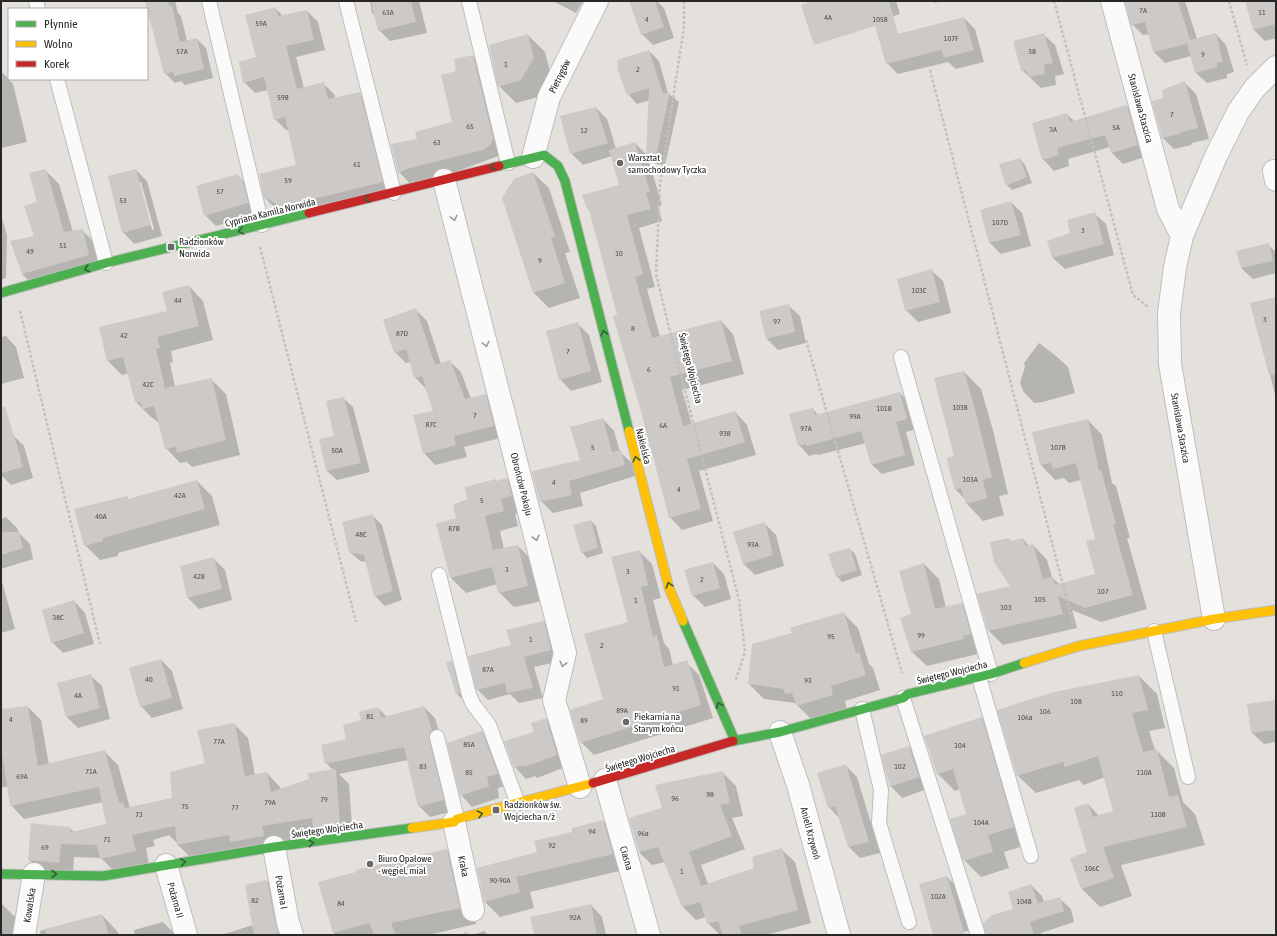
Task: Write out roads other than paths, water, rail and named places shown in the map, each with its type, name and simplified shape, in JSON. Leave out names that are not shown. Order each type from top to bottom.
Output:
[{"type":"street","name":"Pietrygów","points":[[539,156],[549,97],[597,1]]},
{"type":"street","name":"Stanisława Staszica","points":[[1112,1],[1168,210],[1182,236]]},
{"type":"street","name":"Stanisława Staszica","points":[[1214,620],[1170,364],[1169,313],[1175,267],[1182,236],[1216,156],[1238,112],[1254,89],[1276,67]]},
{"type":"street","name":"Cypriana Kamila Norwida","points":[[1,293],[106,263],[539,156]]},
{"type":"street","name":"Nakielska","points":[[539,156],[558,166],[565,181],[669,588],[735,741]]},
{"type":"street","name":"Obrońców Pokoju","points":[[444,180],[565,652],[554,700],[580,787]]},
{"type":"street","name":"Świętego Wojciecha","points":[[1,874],[103,876],[274,848],[456,821],[605,780],[735,741],[780,732],[985,675],[1079,646],[1214,620],[1276,610]]},
{"type":"street","name":"Anieli Krzywoń","points":[[780,732],[798,785],[838,935]]},
{"type":"street","name":"Ciasna","points":[[605,780],[649,935]]},
{"type":"street","name":"Kraka","points":[[456,821],[473,910]]},
{"type":"street","name":"Pożarna I","points":[[274,848],[288,923],[292,935]]},
{"type":"street","name":"Pożarna II","points":[[166,865],[186,935]]},
{"type":"street","name":"Kowalska","points":[[24,935],[34,874]]},
{"type":"lane","points":[[209,1],[259,226]]},
{"type":"lane","points":[[346,1],[394,193]]},
{"type":"lane","points":[[469,1],[508,163]]},
{"type":"lane","points":[[57,80],[106,263]]},
{"type":"lane","points":[[901,357],[1031,856]]},
{"type":"lane","points":[[439,575],[469,695],[473,704],[489,725],[518,804]]},
{"type":"lane","points":[[1154,631],[1188,777]]},
{"type":"lane","points":[[905,696],[978,935]]},
{"type":"lane","points":[[862,709],[881,790],[879,823],[909,922]]},
{"type":"lane","points":[[437,737],[456,821]]},
{"type":"place","name":"Warsztat samochodowy Tyczka","points":[[620,163]]},
{"type":"place","name":"Radzionków Norwida","points":[[171,247]]},
{"type":"place","name":"Piekarnia na Starym końcu","points":[[626,722]]},
{"type":"place","name":"Radzionków św. Wojciecha n/ż","points":[[496,810]]},
{"type":"place","name":"Biuro Opałowe - węgiel, miał","points":[[370,864]]}]
